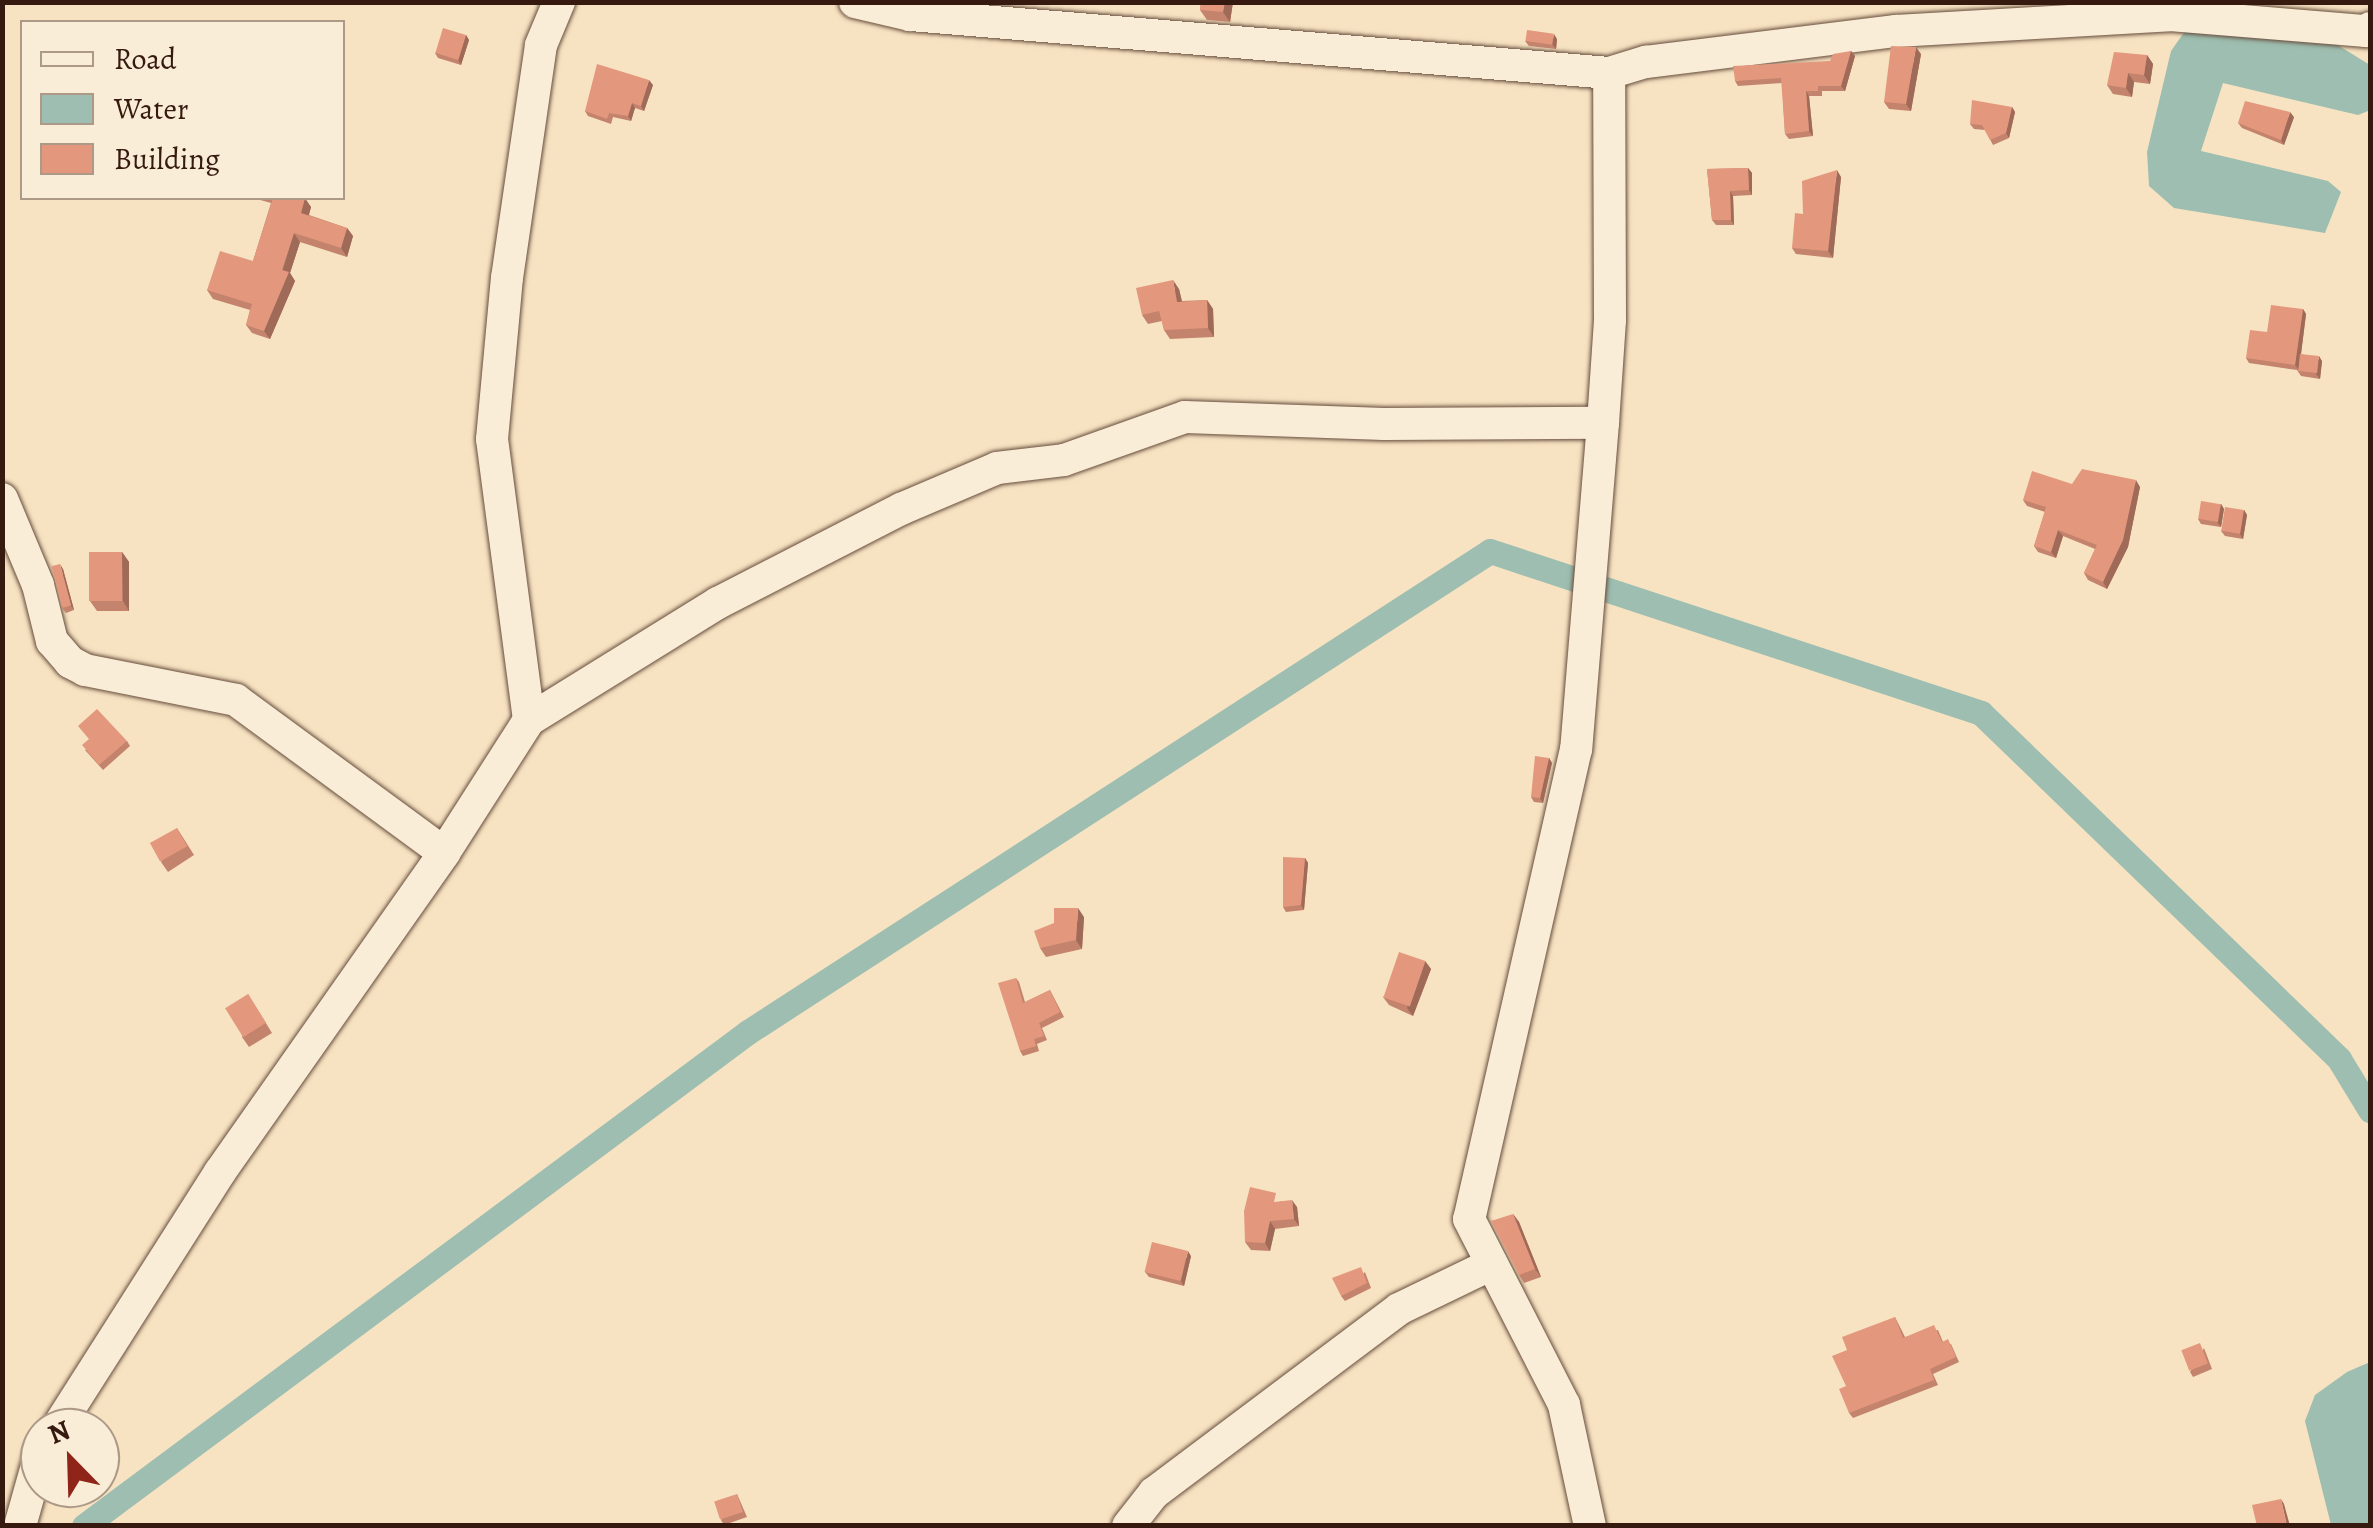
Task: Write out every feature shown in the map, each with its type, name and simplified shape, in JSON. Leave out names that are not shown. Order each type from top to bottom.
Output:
[{"type":"street","points":[[529,720],[492,440],[507,278],[541,45],[559,2]]},
{"type":"street","points":[[855,2],[910,15],[1609,73],[1646,62],[1896,31],[2150,16],[2369,30]]},
{"type":"street","points":[[1590,1526],[1564,1405],[1470,1219],[1576,748],[1610,320],[1609,73]]},
{"type":"street","points":[[70,1408],[220,1172],[444,854],[529,720],[718,603],[901,508],[996,468],[1064,460],[1185,417],[1384,424],[1603,423]]},
{"type":"street","points":[[2,499],[38,585],[52,640],[70,662],[85,670],[236,700],[444,854]]},
{"type":"street","points":[[1128,1526],[1154,1493],[1400,1309],[1492,1264]]},
{"type":"water","points":[[2185,31],[2331,41],[2370,65],[2368,111],[2358,115],[2223,83],[2201,151],[2328,181],[2341,192],[2325,233],[2174,208],[2149,186],[2147,152],[2171,51]]},
{"type":"water","points":[[2370,1362],[2370,1525],[2331,1525],[2305,1421],[2315,1395],[2347,1372]]},
{"type":"building","points":[[1201,2],[1225,2],[1223,12],[1200,10]]},
{"type":"building","points":[[443,28],[466,35],[458,60],[435,53]]},
{"type":"building","points":[[1527,30],[1554,34],[1552,45],[1525,41]]},
{"type":"building","points":[[1891,46],[1916,47],[1906,104],[1884,102]]},
{"type":"building","points":[[1851,51],[1841,86],[1818,86],[1818,91],[1806,91],[1809,131],[1785,134],[1781,78],[1735,81],[1733,66],[1830,61],[1833,54]]},
{"type":"building","points":[[2114,52],[2147,55],[2144,75],[2128,73],[2126,88],[2107,85]]},
{"type":"building","points":[[597,64],[649,80],[641,106],[632,103],[628,116],[609,113],[607,119],[585,111]]},
{"type":"building","points":[[1972,100],[2012,107],[2006,133],[1990,140],[1982,125],[1970,124]]},
{"type":"building","points":[[2245,101],[2290,112],[2281,140],[2238,123]]},
{"type":"building","points":[[1748,168],[1749,190],[1730,191],[1731,220],[1712,220],[1707,169]]},
{"type":"building","points":[[1837,170],[1828,251],[1792,248],[1795,213],[1803,214],[1802,181]]},
{"type":"building","points":[[272,200],[304,200],[301,213],[347,228],[341,248],[294,233],[282,270],[289,272],[264,331],[246,325],[252,304],[207,290],[220,251],[253,261]]},
{"type":"building","points":[[1173,280],[1177,302],[1207,300],[1208,328],[1164,330],[1159,311],[1142,315],[1136,288]]},
{"type":"building","points":[[2271,305],[2303,309],[2295,365],[2246,358],[2250,330],[2267,332]]},
{"type":"building","points":[[2300,354],[2319,356],[2317,373],[2298,371]]},
{"type":"building","points":[[2082,469],[2136,480],[2123,540],[2103,582],[2084,573],[2097,545],[2058,530],[2051,552],[2034,546],[2046,507],[2023,500],[2032,471],[2072,484]]},
{"type":"building","points":[[2201,501],[2221,504],[2218,522],[2198,519]]},
{"type":"building","points":[[2225,507],[2244,510],[2240,534],[2221,531]]},
{"type":"building","points":[[89,552],[122,552],[122,601],[89,601]]},
{"type":"building","points":[[60,564],[71,606],[62,608],[51,566]]},
{"type":"building","points":[[97,709],[127,741],[99,765],[82,745],[89,739],[78,726]]},
{"type":"building","points":[[1535,756],[1549,758],[1540,798],[1531,797]]},
{"type":"building","points":[[177,828],[187,846],[160,861],[150,843]]},
{"type":"building","points":[[1283,857],[1305,858],[1301,905],[1283,907]]},
{"type":"building","points":[[1054,908],[1078,908],[1076,940],[1040,948],[1034,931],[1054,923]]},
{"type":"building","points":[[1399,952],[1425,961],[1410,1007],[1383,997]]},
{"type":"building","points":[[1016,978],[1023,1003],[1050,990],[1060,1012],[1039,1023],[1044,1036],[1034,1039],[1036,1046],[1020,1051],[998,983]]},
{"type":"building","points":[[248,994],[266,1023],[243,1037],[225,1008]]},
{"type":"building","points":[[1250,1187],[1276,1193],[1274,1202],[1292,1200],[1294,1219],[1270,1221],[1265,1243],[1245,1242],[1244,1211]]},
{"type":"building","points":[[1513,1214],[1535,1269],[1519,1275],[1491,1221]]},
{"type":"building","points":[[1152,1242],[1188,1251],[1180,1281],[1145,1272]]},
{"type":"building","points":[[1361,1267],[1367,1283],[1341,1296],[1332,1278]]},
{"type":"building","points":[[1895,1317],[1903,1338],[1934,1325],[1942,1342],[1948,1339],[1956,1357],[1930,1369],[1934,1380],[1849,1413],[1839,1389],[1846,1386],[1832,1356],[1847,1350],[1842,1337]]},
{"type":"building","points":[[2200,1343],[2208,1364],[2189,1371],[2181,1350]]},
{"type":"building","points":[[737,1494],[743,1512],[720,1519],[714,1501]]},
{"type":"building","points":[[2281,1499],[2287,1526],[2257,1526],[2252,1505]]},
{"type":"waterway","points":[[84,1526],[748,1032],[1490,551],[1981,713],[2339,1059],[2370,1110]]}]
